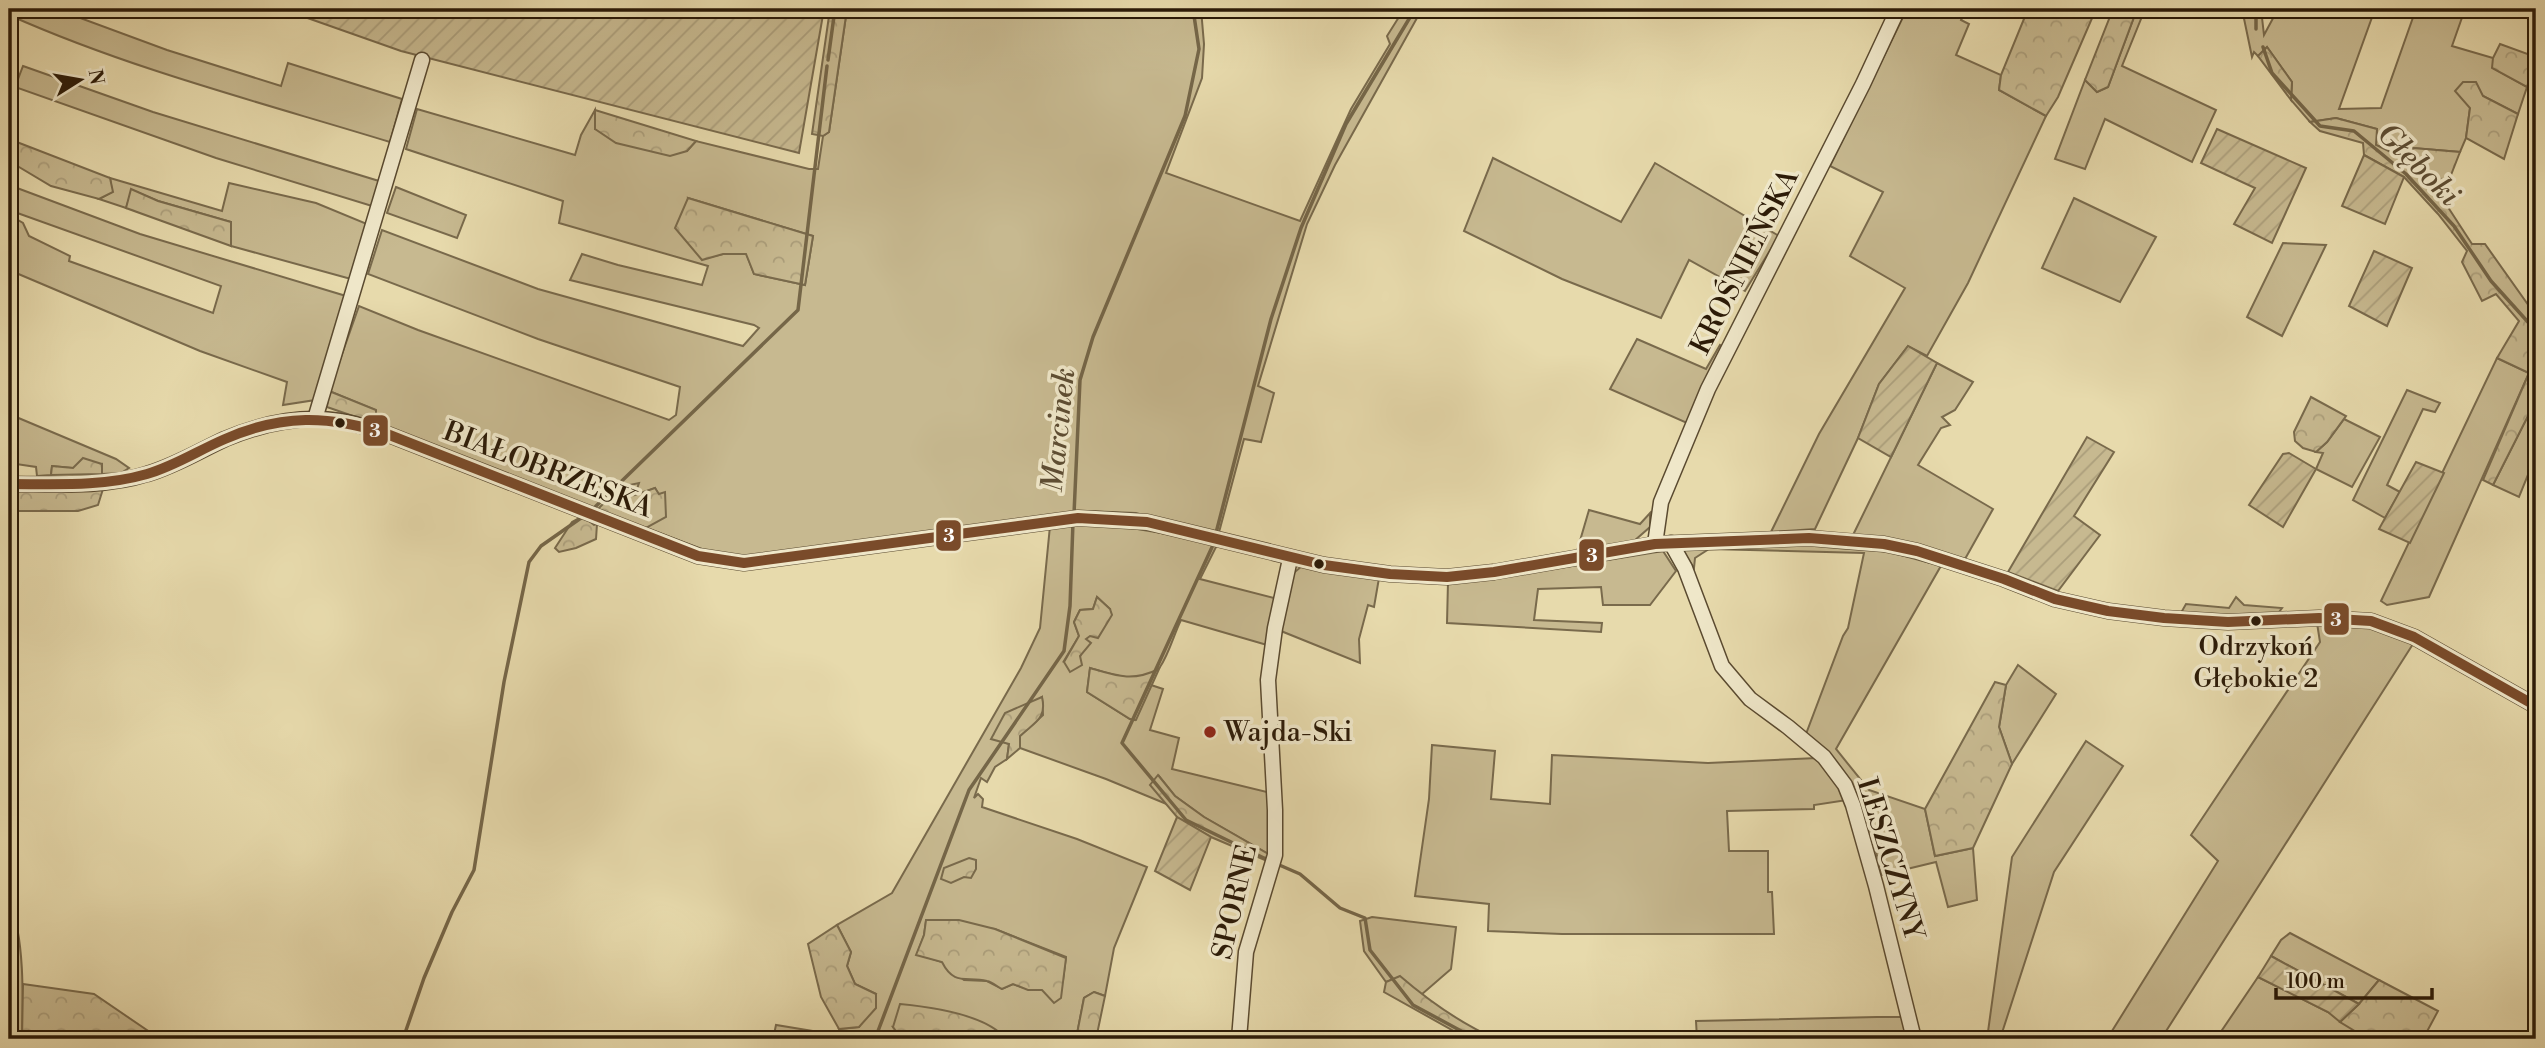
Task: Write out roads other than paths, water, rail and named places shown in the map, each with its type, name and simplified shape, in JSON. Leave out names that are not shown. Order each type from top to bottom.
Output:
[{"type":"street","name":"KROŚNIEŃSKA","points":[[1655,544],[1661,502],[1708,389],[1863,84],[1898,9]]},
{"type":"street","points":[[315,419],[422,60]]},
{"type":"street","name":"BIAŁOBRZESKA","points":[[9,484],[117,481],[147,475],[227,439],[268,425],[315,419],[342,421],[387,434],[698,556],[744,564],[1073,518],[1147,522],[1289,563],[1447,577],[1494,572],[1655,544],[1809,538],[1884,544],[1938,557],[2055,599],[2108,611],[2228,622],[2328,618],[2371,621],[2414,637],[2536,706]]},
{"type":"street","name":"LESZCZYNY","points":[[1671,543],[1685,568],[1722,666],[1750,699],[1796,732],[1824,757],[1845,785],[1875,881],[1914,1039]]},
{"type":"street","name":"SPORNE","points":[[1239,1039],[1246,952],[1273,862],[1275,810],[1268,680],[1275,628],[1289,563]]},
{"type":"waterway","points":[[828,60],[835,9]]},
{"type":"waterway","name":"Marcinek","points":[[1074,514],[1080,380],[1093,337],[1185,116],[1199,49],[1193,9]]},
{"type":"waterway","points":[[1216,533],[1271,319],[1301,228],[1346,124],[1415,9]]},
{"type":"waterway","name":"Głęboki","points":[[2256,9],[2256,29]]},
{"type":"waterway","name":"Głęboki","points":[[2263,47],[2272,73],[2320,126],[2354,131],[2406,174],[2454,226],[2491,281],[2536,331]]},
{"type":"waterway","points":[[595,507],[798,310],[827,66]]},
{"type":"waterway","points":[[403,1039],[424,978],[452,912],[474,870],[504,682],[529,562],[541,546],[581,518]]},
{"type":"waterway","name":"Marcinek","points":[[875,1039],[969,790],[1064,651],[1070,606],[1073,522]]},
{"type":"waterway","points":[[1213,545],[1122,743],[1186,820],[1270,861]]},
{"type":"waterway","points":[[1277,864],[1300,874],[1340,908],[1365,918],[1370,950],[1413,1005],[1476,1039]]},
{"type":"place","name":"Odrzykoń Głębokie 2","points":[[2256,621]]},
{"type":"place","name":"Wajda-Ski","points":[[1210,732]]}]
